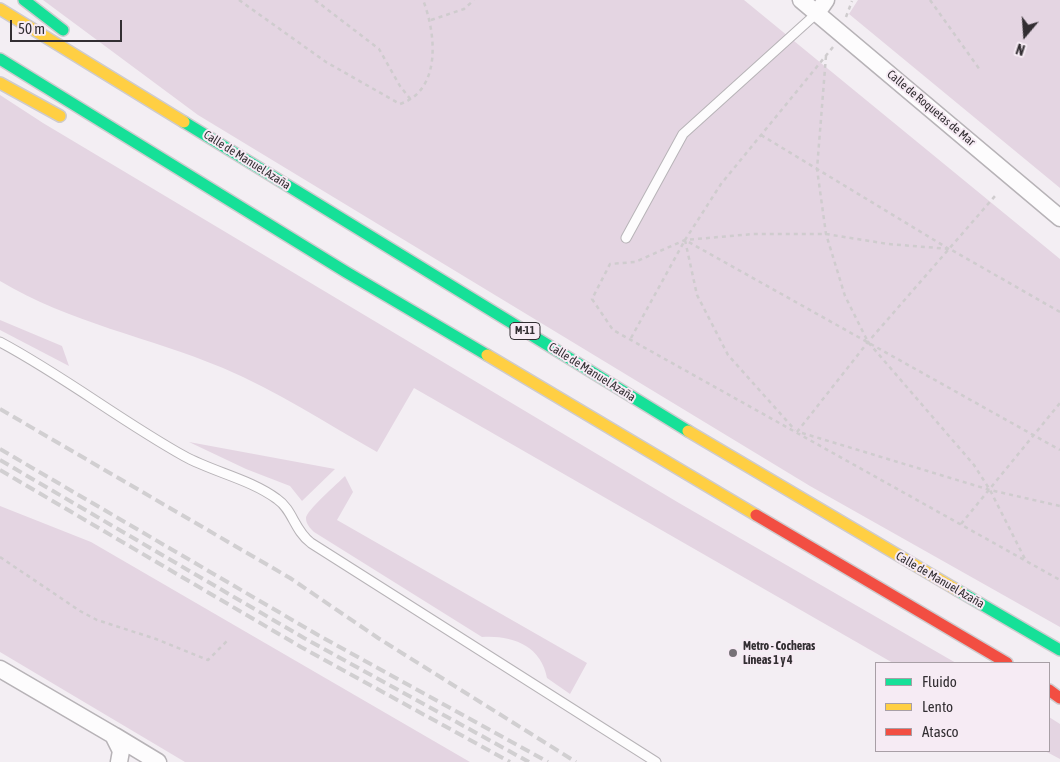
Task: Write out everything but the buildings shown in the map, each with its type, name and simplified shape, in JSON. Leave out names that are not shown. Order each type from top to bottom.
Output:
[{"type":"highway","points":[[24,0],[74,40],[119,81]]},
{"type":"highway","name":"Calle de Manuel Azaña","points":[[0,9],[748,468],[1060,650]]},
{"type":"highway","points":[[0,59],[346,272],[1005,662]]},
{"type":"highway","points":[[0,83],[69,121]]},
{"type":"highway","points":[[147,163],[346,272]]},
{"type":"highway","points":[[1050,690],[1060,698]]},
{"type":"street","name":"Calle de Roquetas de Mar","points":[[801,0],[821,7],[843,35],[1060,218]]},
{"type":"street","points":[[0,669],[158,762]]},
{"type":"street","points":[[113,735],[122,751],[119,762]]},
{"type":"lane","points":[[626,238],[682,134],[821,7]]},
{"type":"lane","points":[[0,342],[62,378],[184,456],[276,498],[288,511],[297,530],[311,542],[656,762]]},
{"type":"path","points":[[239,0],[326,62],[400,104],[412,100],[424,89],[434,53],[431,20],[423,0]]},
{"type":"path","points":[[314,0],[379,49],[400,86],[412,100]]},
{"type":"path","points":[[431,20],[464,9],[474,0]]},
{"type":"path","points":[[930,0],[980,70]]},
{"type":"path","points":[[631,339],[685,240],[720,184],[843,35]]},
{"type":"path","points":[[826,55],[817,169],[826,234],[845,296],[868,342],[974,466],[990,490],[1026,561]]},
{"type":"path","points":[[760,135],[950,249],[1060,312]]},
{"type":"path","points":[[797,432],[868,342],[995,196]]},
{"type":"path","points":[[950,249],[888,244],[826,234],[753,234],[685,240],[635,262],[610,264],[592,300],[614,330],[1060,580]]},
{"type":"path","points":[[685,240],[1060,450]]},
{"type":"path","points":[[685,240],[696,295],[728,355],[797,432],[990,490],[1060,506]]},
{"type":"path","points":[[961,524],[1060,403]]},
{"type":"path","points":[[0,557],[80,611],[97,620],[156,639],[208,660],[228,640]]},
{"type":"shaded area","points":[[43,0],[744,0],[1060,259],[1060,627],[810,486],[198,115]]},
{"type":"shaded area","points":[[858,0],[1060,0],[1060,188],[849,14]]},
{"type":"shaded area","points":[[0,95],[43,123],[679,503],[954,662],[891,662],[414,388],[377,452],[282,397],[243,377],[195,357],[54,308],[0,281]]},
{"type":"shaded area","points":[[0,320],[62,346],[69,366],[0,330]]},
{"type":"shaded area","points":[[189,442],[335,469],[302,501],[290,486],[246,469]]},
{"type":"shaded area","points":[[345,476],[353,492],[337,520],[587,663],[570,694],[547,678],[544,667],[538,657],[523,644],[504,638],[482,637],[314,532],[307,522],[307,514]]},
{"type":"shaded area","points":[[0,506],[91,542],[470,762],[185,762],[0,652]]},
{"type":"shaded area","points":[[1050,718],[1060,724],[1060,759],[1047,752],[1050,752]]},
{"type":"railway","points":[[0,409],[290,578],[378,638],[576,762]]},
{"type":"railway","points":[[0,449],[318,635],[548,762]]},
{"type":"railway","points":[[0,460],[304,638],[529,762]]},
{"type":"railway","points":[[0,470],[301,647],[510,762]]},
{"type":"traffic: fast","points":[[24,0],[63,30]]},
{"type":"traffic: fast","points":[[0,59],[346,272],[487,355]]},
{"type":"traffic: fast","points":[[184,122],[688,431]]},
{"type":"traffic: fast","points":[[957,590],[1060,650]]},
{"type":"traffic: slow","points":[[0,9],[184,122]]},
{"type":"traffic: slow","points":[[0,83],[60,116]]},
{"type":"traffic: slow","points":[[487,355],[756,515]]},
{"type":"traffic: slow","points":[[688,431],[957,590]]},
{"type":"traffic: jam","points":[[756,515],[1005,662]]},
{"type":"traffic: jam","points":[[1050,691],[1060,698]]},
{"type":"place","name":"Metro - Cocheras Líneas 1 y 4","points":[[733,653]]}]
